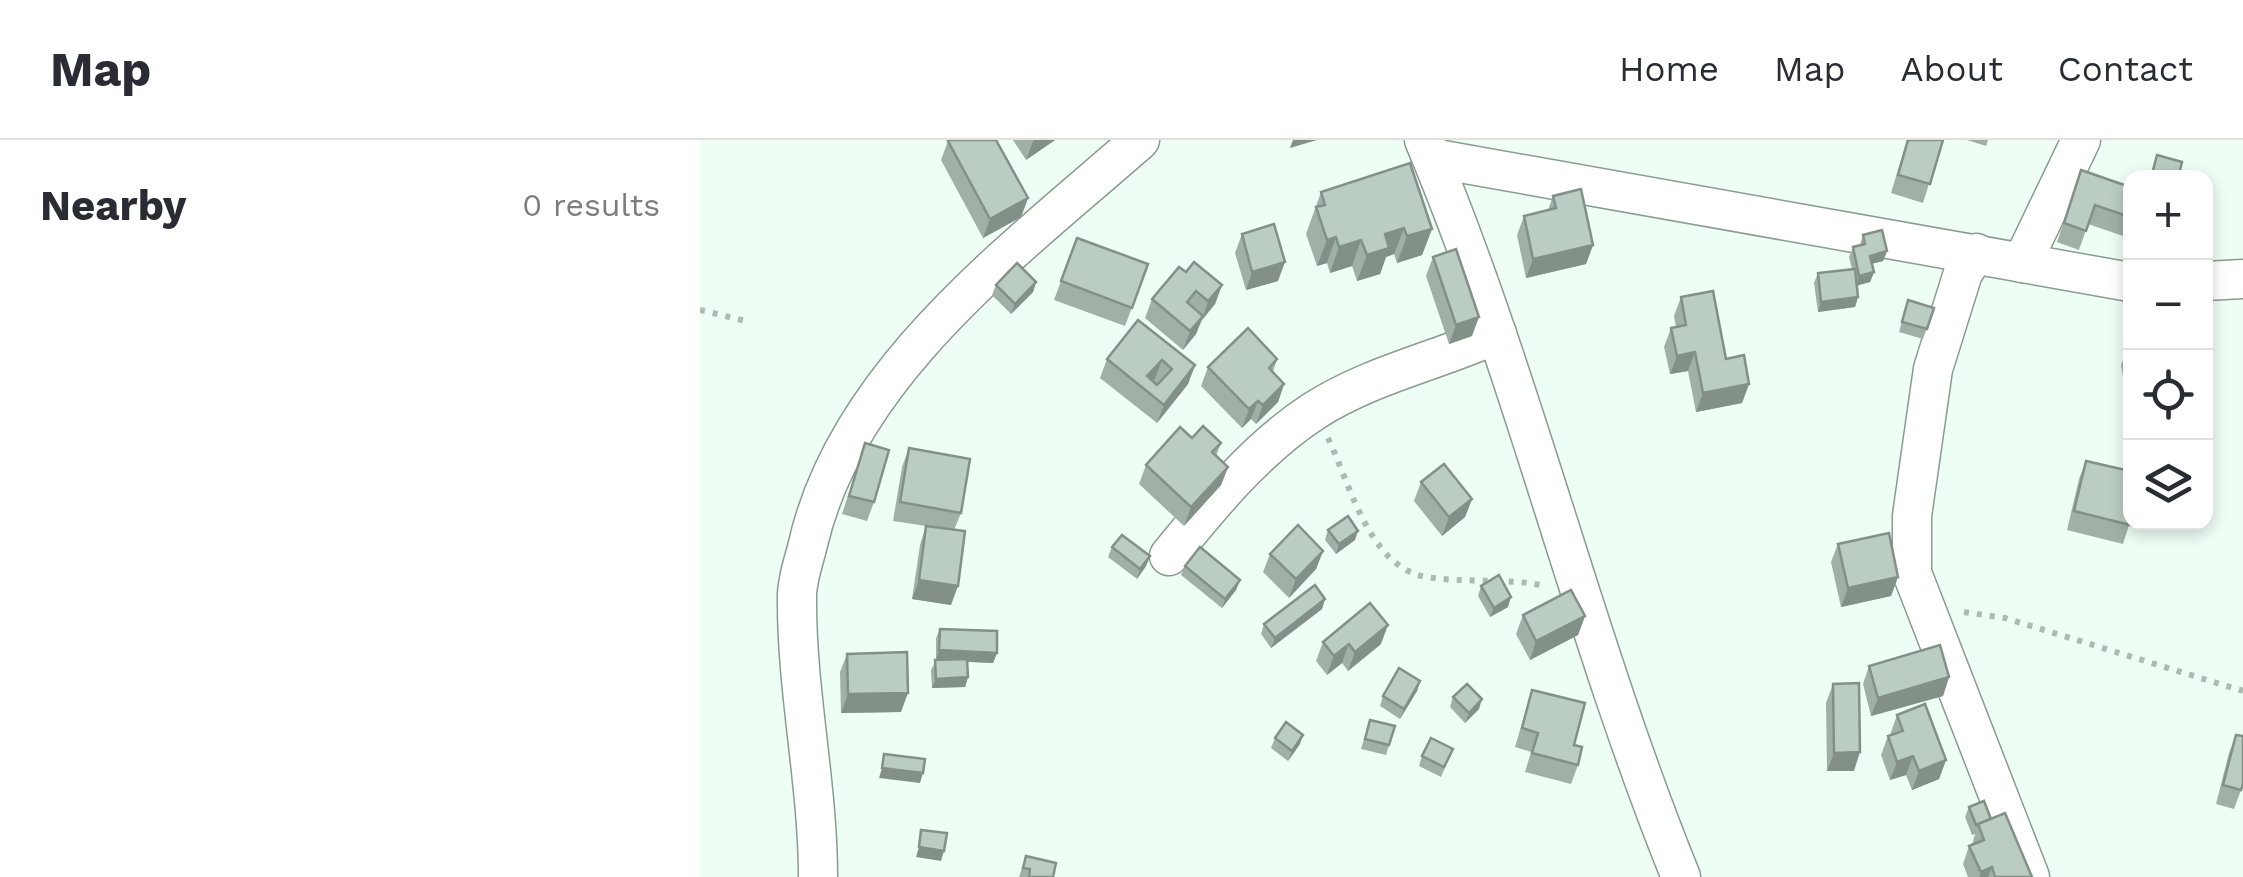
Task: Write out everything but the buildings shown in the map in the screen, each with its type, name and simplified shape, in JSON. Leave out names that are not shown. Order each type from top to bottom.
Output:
[{"type":"street","points":[[818,877],[797,592],[815,510],[842,450],[900,371],[982,275],[1140,140]]},
{"type":"street","points":[[2022,263],[2081,140]]},
{"type":"street","points":[[1428,149],[2123,281]]},
{"type":"street","points":[[1428,149],[1497,334],[1649,797],[1681,877]]},
{"type":"street","points":[[1976,253],[1963,273],[1945,320],[1922,431],[1912,516],[1912,572],[2030,877]]},
{"type":"street","points":[[2213,281],[2243,279]]},
{"type":"street","points":[[1168,556],[1264,450],[1315,410],[1372,381],[1497,334]]},
{"type":"path","points":[[700,310],[746,321]]},
{"type":"path","points":[[1315,410],[1372,533],[1393,563],[1428,577],[1526,582],[1582,593]]},
{"type":"path","points":[[1923,606],[2005,618],[2243,691]]}]
